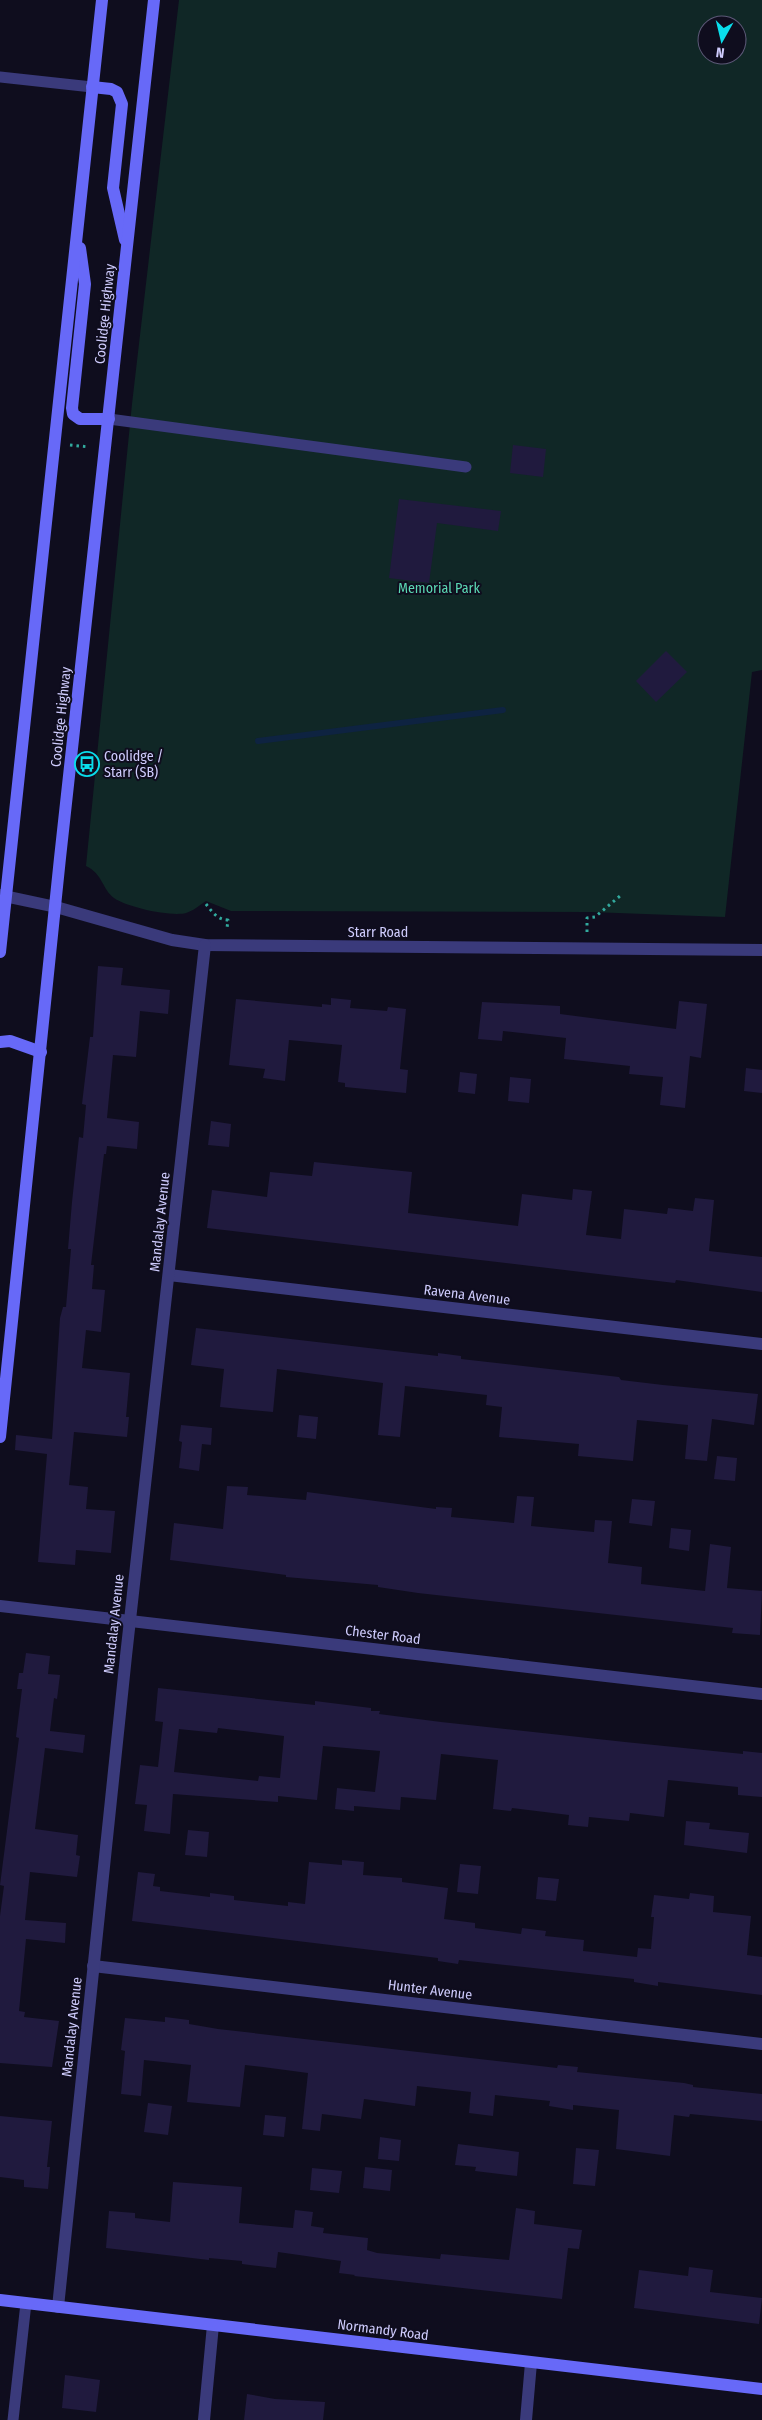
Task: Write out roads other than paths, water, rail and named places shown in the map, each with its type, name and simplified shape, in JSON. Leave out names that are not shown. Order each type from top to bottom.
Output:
[{"type":"main road","points":[[0,952],[3,896],[102,0]]},
{"type":"main road","name":"Coolidge Highway","points":[[0,1437],[154,0]]},
{"type":"main road","points":[[92,87],[112,88],[120,98],[113,188],[127,250]]},
{"type":"main road","points":[[78,228],[85,284],[72,408],[74,414],[80,419],[109,419]]},
{"type":"main road","points":[[0,1042],[10,1041],[41,1052]]},
{"type":"main road","name":"Normandy Road","points":[[0,2300],[762,2389]]},
{"type":"street","name":"Starr Road","points":[[3,896],[56,907],[172,940],[205,945],[762,950]]},
{"type":"street","name":"Mandalay Avenue","points":[[58,2307],[130,1621],[205,945]]},
{"type":"street","name":"Ravena Avenue","points":[[169,1275],[762,1344]]},
{"type":"street","name":"Chester Road","points":[[0,1606],[762,1694]]},
{"type":"street","name":"Hunter Avenue","points":[[94,1966],[762,2044]]},
{"type":"street","points":[[204,2420],[213,2325]]},
{"type":"street","points":[[526,2420],[531,2363]]},
{"type":"lane","points":[[0,77],[92,87]]},
{"type":"lane","points":[[109,419],[466,467]]},
{"type":"lane","points":[[13,2420],[26,2303]]},
{"type":"waterway","points":[[258,741],[503,710]]},
{"type":"place","name":"Coolidge / Starr (SB)","points":[[87,764]]},
{"type":"park label","name":"Memorial Park","points":[[439,588]]}]
